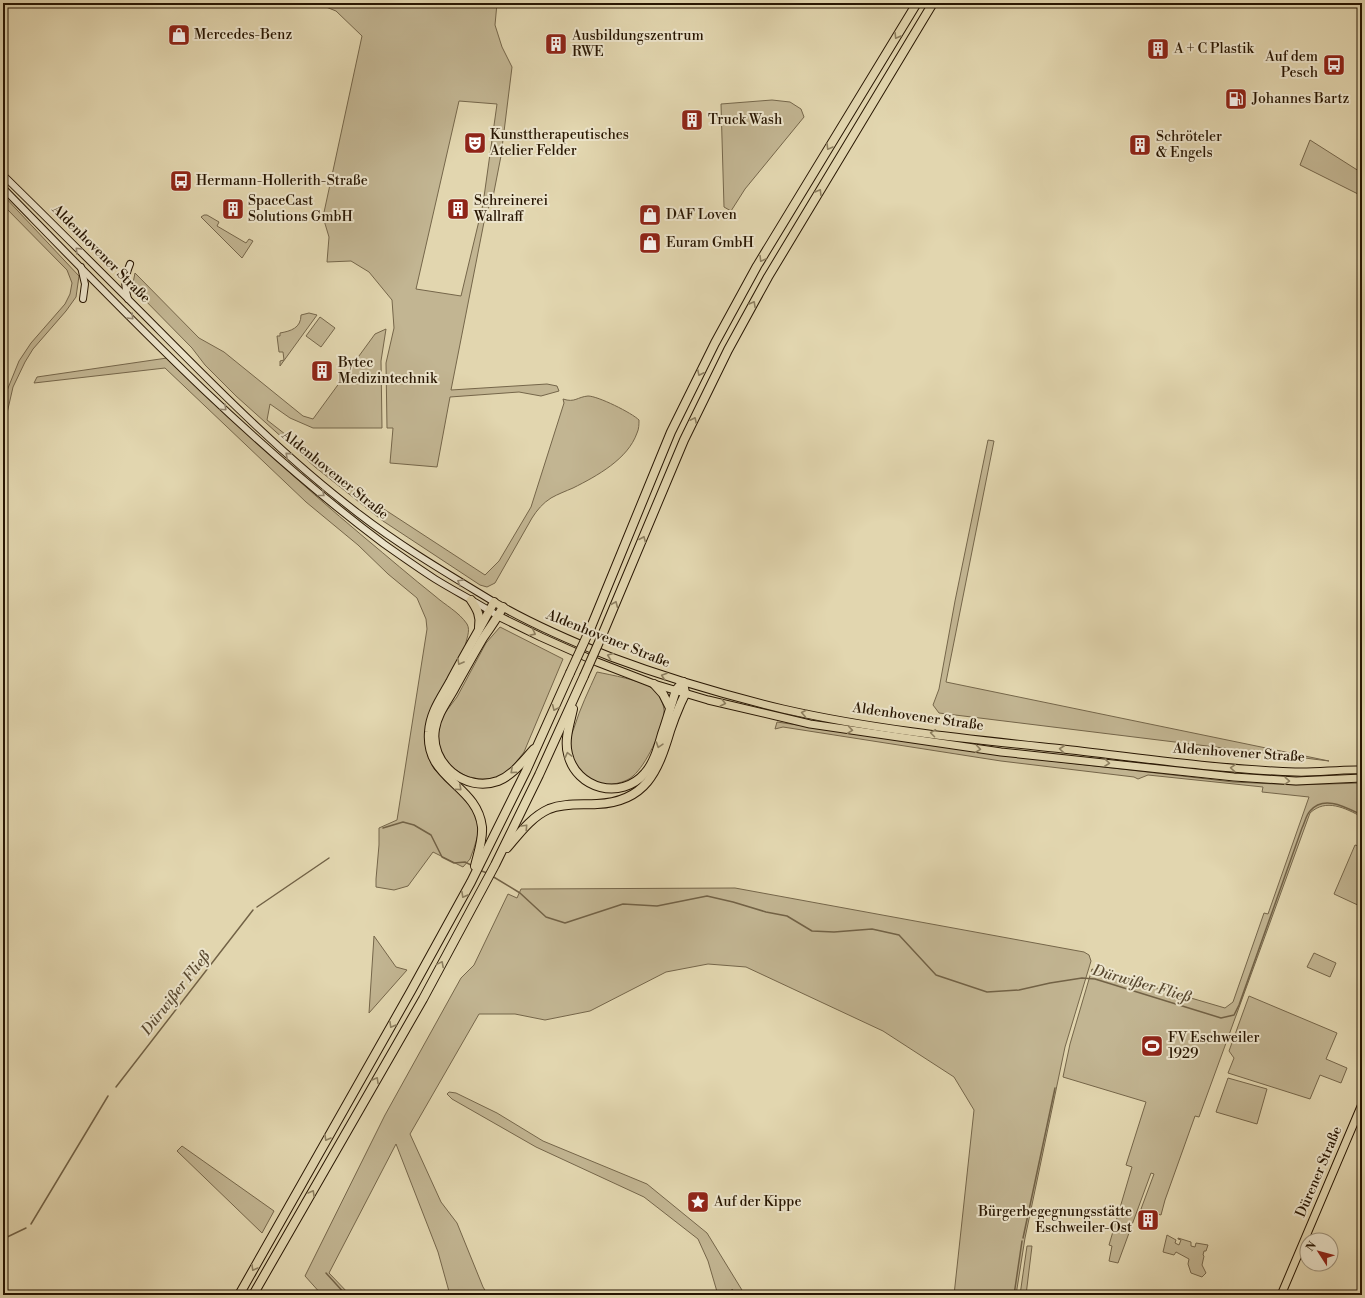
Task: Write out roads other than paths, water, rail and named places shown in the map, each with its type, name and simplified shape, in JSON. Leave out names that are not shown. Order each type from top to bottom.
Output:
[{"type":"highway","points":[[238,1295],[411,991],[471,882],[480,858],[539,742],[570,674],[591,627],[671,432],[714,343],[757,266],[917,3]]},
{"type":"highway","points":[[253,1295],[423,999],[500,856],[584,676],[684,440],[728,350],[768,276],[933,3]]},
{"type":"highway","points":[[471,600],[479,615],[479,628]]},
{"type":"highway","points":[[480,858],[482,834],[478,813],[471,800],[444,775],[436,764],[430,751],[428,736],[434,710],[494,602]]},
{"type":"highway","points":[[503,607],[441,713],[435,730],[437,752],[444,764],[455,775],[477,784],[489,783],[502,779],[514,770],[539,742]]},
{"type":"highway","points":[[576,694],[566,746],[573,768],[580,777],[593,786],[605,789],[623,788],[637,781],[644,775],[654,759],[676,690],[683,682]]},
{"type":"highway","points":[[500,856],[530,822],[545,811],[555,807],[568,805],[609,803],[631,795],[643,787],[658,767],[674,718],[685,693],[683,682]]},
{"type":"highway","points":[[654,684],[663,694],[670,708]]},
{"type":"main road","name":"Aldenhovener Straße","points":[[3,175],[228,400],[309,474],[359,515],[441,570],[494,602],[521,617],[590,648],[646,670],[683,682],[784,709],[884,727],[1007,743],[1233,768],[1297,772],[1362,770]]},
{"type":"main road","name":"Aldenhovener Straße","points":[[3,188],[184,370],[304,480],[355,521],[398,554],[436,579],[498,616],[597,662],[654,684],[810,724],[1001,752],[1234,777],[1296,781],[1362,778]]},
{"type":"main road","points":[[129,300],[124,284],[130,264]]},
{"type":"main road","points":[[81,267],[85,284],[83,299]]},
{"type":"main road","name":"Dürener Straße","points":[[1281,1295],[1362,1104]]},
{"type":"waterway","name":"Dürwißer Fließ","points":[[492,876],[520,893],[546,917],[565,923],[623,904],[657,906],[707,896],[766,912],[787,916],[812,931],[834,932],[872,929],[899,935],[936,975],[987,992],[1019,990],[1082,978],[1095,979],[1221,1018],[1234,1015],[1239,1005],[1302,828],[1309,813],[1316,806],[1322,803],[1329,803],[1343,806],[1362,815]]},
{"type":"waterway","name":"Dürwißer Fließ","points":[[383,828],[403,822],[414,825],[431,835],[442,857],[454,863],[465,862],[473,866]]},
{"type":"waterway","name":"Dürwißer Fließ","points":[[257,907],[329,858]]},
{"type":"waterway","name":"Dürwißer Fließ","points":[[479,870],[487,873]]},
{"type":"waterway","name":"Dürwißer Fließ","points":[[116,1087],[253,910]]},
{"type":"waterway","points":[[1023,1238],[1055,1088]]},
{"type":"waterway","name":"Dürwißer Fließ","points":[[31,1224],[108,1096]]},
{"type":"waterway","name":"Dürwißer Fließ","points":[[3,1239],[26,1228]]},
{"type":"waterway","points":[[1014,1295],[1022,1241]]},
{"type":"waterway","points":[[326,1273],[346,1295]]},
{"type":"place","name":"Mercedes-Benz","points":[[179,35]]},
{"type":"place","name":"Ausbildungszentrum RWE","points":[[556,44]]},
{"type":"place","name":"A + C Plastik","points":[[1158,49]]},
{"type":"place","name":"Auf dem Pesch","points":[[1334,65]]},
{"type":"place","name":"Johannes Bartz","points":[[1236,99]]},
{"type":"place","name":"Truck Wash","points":[[692,120]]},
{"type":"place","name":"Kunsttherapeutisches Atelier Felder","points":[[475,143]]},
{"type":"place","name":"Schröteler & Engels","points":[[1140,145]]},
{"type":"place","name":"Hermann-Hollerith-Straße","points":[[181,181]]},
{"type":"place","name":"SpaceCast Solutions GmbH","points":[[233,209]]},
{"type":"place","name":"Schreinerei Wallraff","points":[[458,209]]},
{"type":"place","name":"DAF Loven","points":[[650,215]]},
{"type":"place","name":"Euram GmbH","points":[[650,243]]},
{"type":"place","name":"Bytec Medizintechnik","points":[[322,371]]},
{"type":"place","name":"FV Eschweiler 1929","points":[[1152,1046]]},
{"type":"place","name":"Auf der Kippe","points":[[698,1202]]},
{"type":"place","name":"Bürgerbegegnungsstätte Eschweiler-Ost","points":[[1148,1220]]}]
